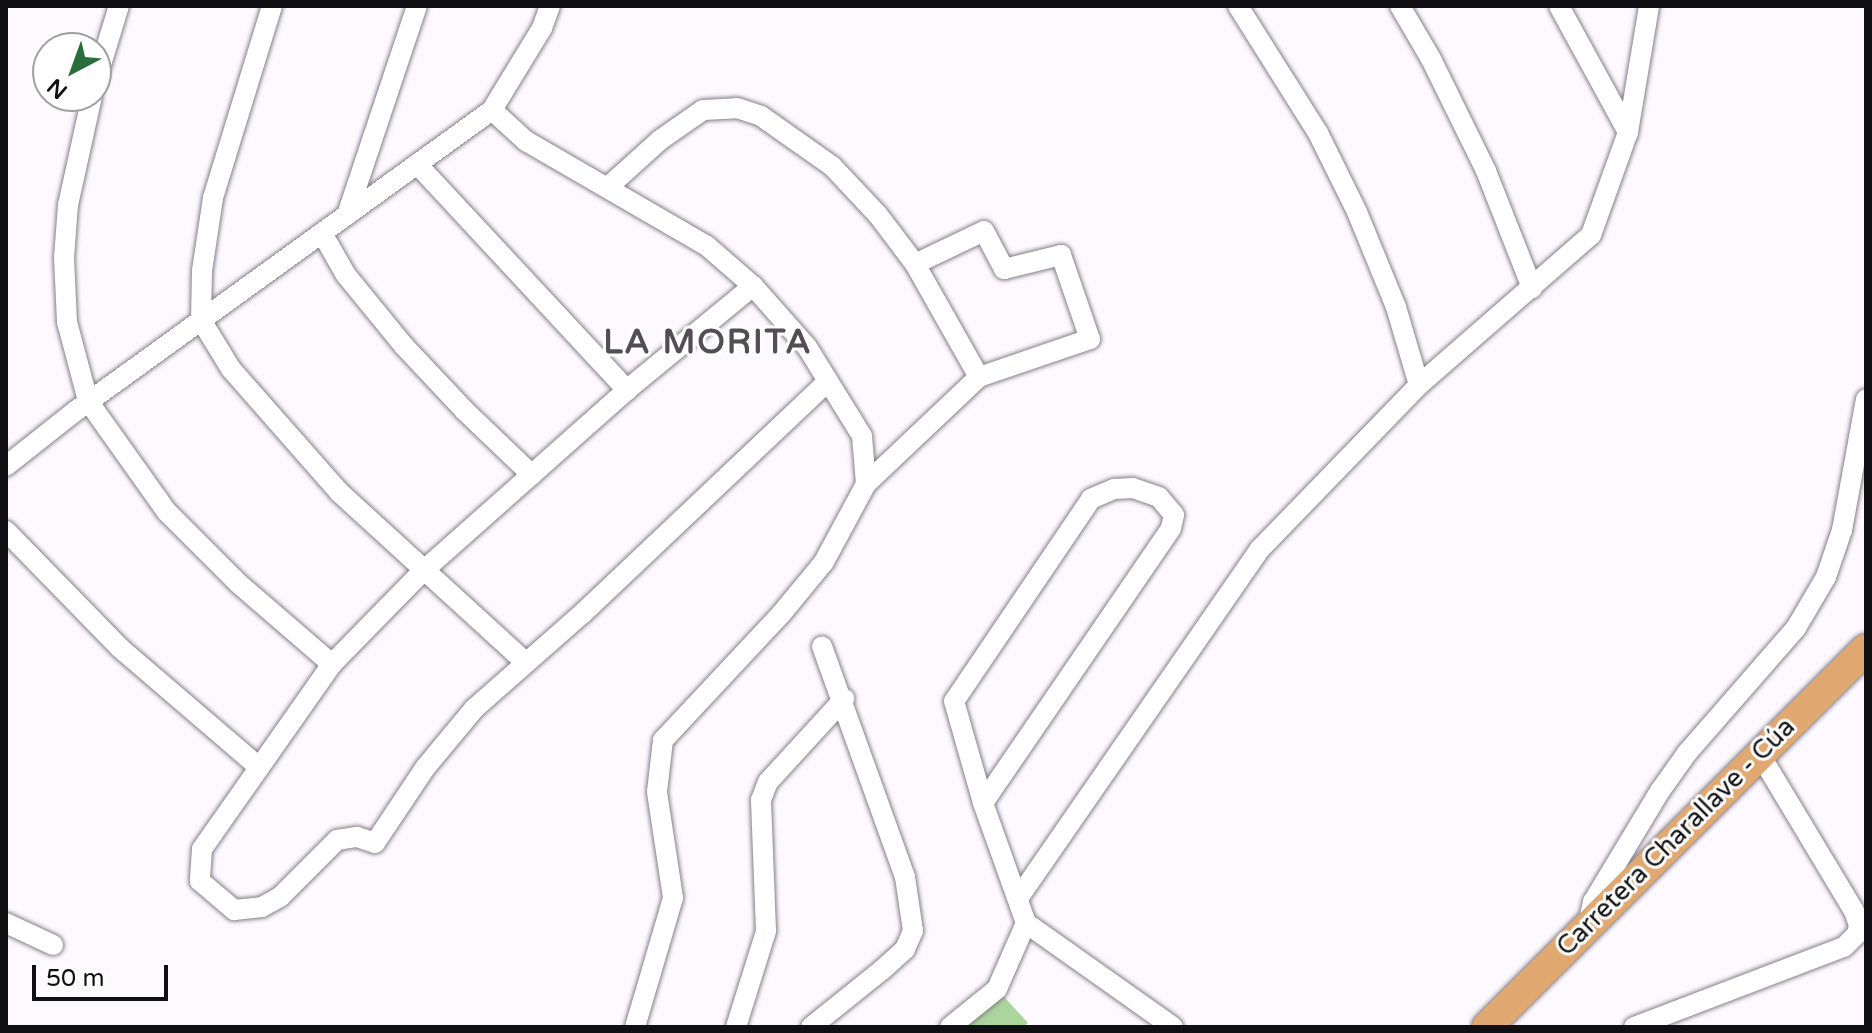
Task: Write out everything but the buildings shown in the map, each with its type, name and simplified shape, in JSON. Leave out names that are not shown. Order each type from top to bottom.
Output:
[{"type":"highway","name":"Carretera Charallave - Cúa","points":[[1487,1027],[1866,649]]},
{"type":"street","points":[[111,32],[119,6]]},
{"type":"street","points":[[272,6],[213,198],[202,271],[201,320],[231,369],[280,429],[339,492],[524,661]]},
{"type":"street","points":[[347,215],[417,6]]},
{"type":"street","points":[[6,466],[88,401],[492,110],[542,28],[550,6]]},
{"type":"street","points":[[1238,6],[1318,133],[1357,212],[1396,307],[1419,385]]},
{"type":"street","points":[[1400,6],[1431,59],[1486,171],[1532,288]]},
{"type":"street","points":[[1559,6],[1628,132]]},
{"type":"street","points":[[1019,897],[1260,549],[1419,385],[1591,235],[1628,132],[1649,6]]},
{"type":"street","points":[[608,187],[660,140],[703,110],[737,108],[761,116],[832,166],[878,215],[915,264],[979,377]]},
{"type":"street","points":[[492,110],[526,141],[707,246],[753,286],[807,347],[862,436],[866,484]]},
{"type":"street","points":[[88,112],[68,205],[64,258],[67,322],[88,401],[167,512],[238,583],[332,664]]},
{"type":"street","points":[[417,164],[627,390]]},
{"type":"street","points":[[635,1027],[673,898],[657,792],[663,740],[782,613],[824,562],[866,484],[979,377],[1090,339],[1061,255],[1004,269],[984,231],[915,264]]},
{"type":"street","points":[[322,233],[346,275],[404,346],[532,475]]},
{"type":"street","points":[[753,286],[627,390],[424,570],[332,664],[202,849],[200,881],[234,910],[262,907],[280,897],[337,840],[357,837],[375,843],[445,744],[474,709],[524,661],[583,613],[828,381]]},
{"type":"street","points":[[1588,926],[1593,902],[1660,791],[1687,753],[1796,628],[1826,577],[1842,530],[1866,399]]},
{"type":"street","points":[[950,1027],[997,989],[1026,923],[983,803],[954,701],[1091,499],[1114,489],[1133,488],[1159,497],[1174,515],[1171,528],[983,803]]},
{"type":"street","points":[[6,531],[120,648],[259,767]]},
{"type":"street","points":[[811,1027],[905,949],[913,931],[905,877],[844,699],[822,646]]},
{"type":"street","points":[[736,1027],[766,931],[761,800],[768,782],[844,699]]},
{"type":"street","points":[[1634,1027],[1844,947],[1857,934],[1859,925],[1854,911],[1759,753]]},
{"type":"street","points":[[6,923],[53,945]]},
{"type":"street","points":[[1026,923],[1173,1027]]},
{"type":"green space","points":[[997,989],[1028,1023],[1023,1027],[959,1027]]},
{"type":"district","name":"LA MORITA","points":[[708,343]]}]
